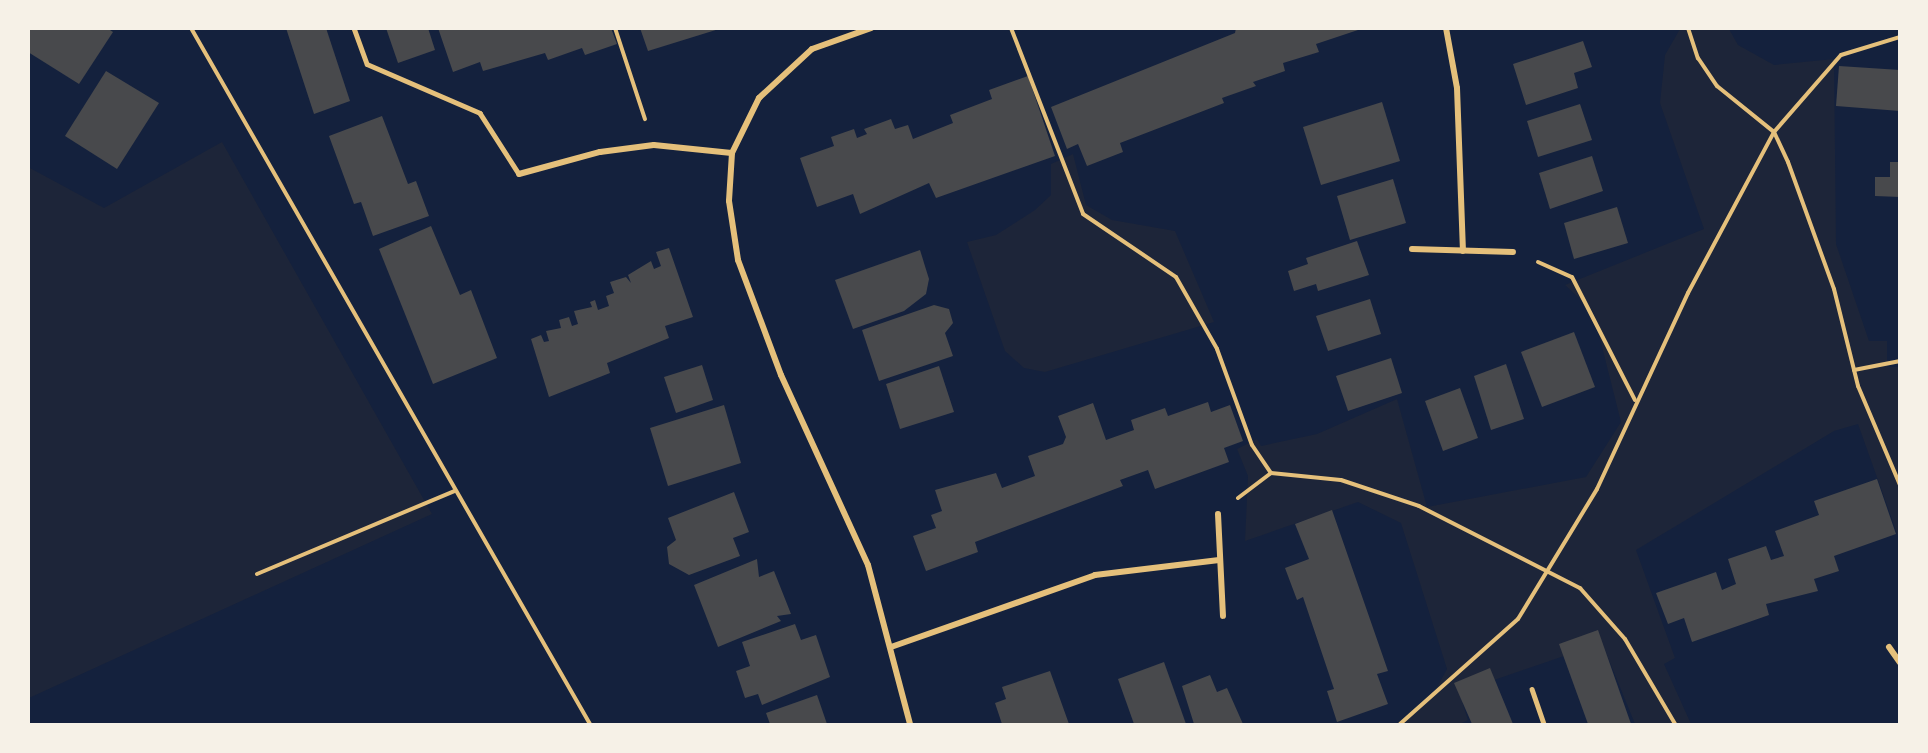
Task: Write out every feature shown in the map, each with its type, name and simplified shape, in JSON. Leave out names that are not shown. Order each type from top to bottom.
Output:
[{"type":"street","points":[[871,28],[812,49],[759,98],[732,153],[729,201],[738,260],[781,375],[868,565],[910,724]]},
{"type":"street","points":[[1446,28],[1457,88],[1463,251]]},
{"type":"street","points":[[519,174],[600,152],[654,145],[732,153]]},
{"type":"street","points":[[1412,249],[1513,252]]},
{"type":"street","points":[[1218,514],[1223,616]]},
{"type":"street","points":[[891,647],[1095,575],[1219,560]]},
{"type":"street","points":[[1889,647],[1899,663]]},
{"type":"lane","points":[[354,28],[367,64],[480,113],[519,174]]},
{"type":"lane","points":[[1532,689],[1544,724]]},
{"type":"path","points":[[191,28],[454,491],[590,724]]},
{"type":"path","points":[[615,28],[654,145]]},
{"type":"path","points":[[1011,28],[1083,214],[1176,276],[1217,349],[1252,445],[1271,473]]},
{"type":"path","points":[[1688,28],[1698,58],[1717,86],[1774,132],[1822,251],[1854,370],[1899,485]]},
{"type":"path","points":[[1400,724],[1518,619],[1546,575],[1597,489],[1635,400],[1774,132],[1841,55],[1899,37]]},
{"type":"path","points":[[1513,252],[1572,277],[1635,400]]},
{"type":"path","points":[[1854,370],[1899,361]]},
{"type":"path","points":[[1218,514],[1271,473],[1341,480],[1419,506],[1596,602],[1675,724]]},
{"type":"path","points":[[257,574],[454,491]]},
{"type":"shaded area","points":[[1680,29],[1729,29],[1738,45],[1774,65],[1834,59],[1836,244],[1869,341],[1887,341],[1887,367],[1899,367],[1899,539],[1858,424],[1834,431],[1636,550],[1675,658],[1664,664],[1691,724],[1635,724],[1602,643],[1459,692],[1468,720],[1460,724],[1398,724],[1435,691],[1447,669],[1401,523],[1358,502],[1245,541],[1248,476],[1237,449],[1257,439],[1261,446],[1317,434],[1397,399],[1427,507],[1586,477],[1621,422],[1593,311],[1565,285],[1704,229],[1660,103],[1665,55]]},
{"type":"shaded area","points":[[222,142],[432,514],[29,698],[28,167],[104,208]]},
{"type":"shaded area","points":[[1073,154],[1086,205],[1112,220],[1175,231],[1214,322],[1045,372],[1024,368],[1005,351],[967,242],[996,235],[1035,210],[1051,195],[1051,164]]},
{"type":"building","points":[[28,28],[107,28],[113,32],[79,84],[28,52]]},
{"type":"building","points":[[286,28],[326,28],[350,101],[314,114]]},
{"type":"building","points":[[386,28],[428,28],[435,50],[398,63]]},
{"type":"building","points":[[438,28],[611,28],[617,44],[585,55],[582,48],[548,60],[545,53],[483,71],[480,62],[453,72]]},
{"type":"building","points":[[640,28],[719,28],[719,29],[648,51]]},
{"type":"building","points":[[1236,28],[1361,29],[1316,44],[1319,52],[1283,63],[1285,71],[1253,82],[1256,86],[1222,98],[1224,103],[1120,143],[1123,152],[1087,166],[1078,144],[1067,149],[1051,107],[1235,33]]},
{"type":"building","points":[[1583,41],[1592,67],[1574,73],[1578,88],[1526,105],[1513,64]]},
{"type":"building","points":[[1839,66],[1900,70],[1900,111],[1836,106]]},
{"type":"building","points":[[106,71],[159,103],[117,169],[65,136]]},
{"type":"building","points":[[1028,76],[1055,156],[936,198],[929,183],[860,214],[853,194],[817,207],[800,158],[834,146],[831,137],[854,129],[857,138],[867,134],[864,129],[891,119],[895,129],[908,125],[913,139],[953,123],[950,115],[992,99],[989,90]]},
{"type":"building","points":[[1382,102],[1400,161],[1321,185],[1303,127]]},
{"type":"building","points":[[1580,104],[1592,140],[1538,157],[1527,121]]},
{"type":"building","points":[[382,116],[408,184],[416,181],[429,216],[373,236],[361,202],[354,204],[329,136]]},
{"type":"building","points":[[1592,156],[1603,191],[1550,209],[1539,173]]},
{"type":"building","points":[[1890,162],[1900,162],[1900,197],[1875,196],[1875,177],[1890,177]]},
{"type":"building","points":[[1393,179],[1406,223],[1350,240],[1337,196]]},
{"type":"building","points":[[1617,207],[1628,243],[1574,259],[1564,223]]},
{"type":"building","points":[[431,226],[460,295],[471,290],[497,358],[433,384],[379,249]]},
{"type":"building","points":[[1357,241],[1369,275],[1318,291],[1316,284],[1294,291],[1288,271],[1308,264],[1306,258]]},
{"type":"building","points":[[669,248],[693,317],[665,326],[669,338],[607,363],[610,373],[549,397],[531,339],[541,335],[544,342],[549,341],[546,331],[561,328],[559,320],[569,317],[572,326],[578,324],[574,311],[592,307],[590,302],[595,300],[598,310],[609,306],[606,296],[614,293],[610,282],[626,277],[631,283],[628,275],[651,261],[654,269],[661,266],[656,252]]},
{"type":"building","points":[[920,250],[929,279],[926,294],[904,311],[853,329],[835,280]]},
{"type":"building","points":[[1370,299],[1381,334],[1328,351],[1316,316]]},
{"type":"building","points":[[934,305],[949,309],[953,323],[945,333],[953,356],[879,381],[862,330]]},
{"type":"building","points":[[1574,332],[1595,387],[1542,407],[1521,352]]},
{"type":"building","points":[[1391,358],[1402,393],[1348,411],[1336,376]]},
{"type":"building","points":[[1506,364],[1524,419],[1491,430],[1474,376]]},
{"type":"building","points":[[702,365],[713,400],[676,413],[664,377]]},
{"type":"building","points":[[939,366],[954,412],[900,429],[886,384]]},
{"type":"building","points":[[1460,388],[1478,438],[1443,451],[1425,401]]},
{"type":"building","points":[[1208,402],[1211,412],[1230,405],[1243,441],[1224,448],[1229,462],[1155,489],[1148,470],[1120,480],[1123,486],[975,542],[978,552],[926,571],[913,536],[936,528],[931,515],[942,511],[935,490],[996,473],[1002,488],[1035,476],[1028,456],[1063,444],[1066,437],[1058,416],[1093,403],[1106,440],[1134,430],[1131,420],[1165,408],[1168,416]]},
{"type":"building","points":[[724,405],[741,463],[668,486],[650,428]]},
{"type":"building","points":[[1877,479],[1896,534],[1834,556],[1839,571],[1814,579],[1818,591],[1766,604],[1769,615],[1692,642],[1684,618],[1668,624],[1656,593],[1716,572],[1722,590],[1736,584],[1728,559],[1766,546],[1771,560],[1784,556],[1775,531],[1819,515],[1814,501]]},
{"type":"building","points":[[734,492],[749,532],[733,538],[740,556],[689,575],[669,564],[667,547],[676,540],[668,518]]},
{"type":"building","points":[[1332,510],[1388,671],[1377,674],[1388,704],[1337,722],[1327,691],[1334,689],[1303,597],[1297,600],[1285,568],[1309,559],[1295,524]]},
{"type":"building","points":[[757,559],[759,577],[774,571],[791,614],[777,616],[781,621],[718,647],[694,585]]},
{"type":"building","points":[[795,624],[801,640],[816,635],[830,677],[762,705],[758,694],[745,698],[736,671],[750,666],[742,642]]},
{"type":"building","points":[[1598,630],[1631,724],[1588,724],[1559,644]]},
{"type":"building","points":[[1164,662],[1186,724],[1134,724],[1118,679]]},
{"type":"building","points":[[1490,668],[1513,724],[1472,724],[1454,683]]},
{"type":"building","points":[[1050,671],[1069,724],[1002,724],[995,703],[1006,699],[1002,687]]},
{"type":"building","points":[[1210,675],[1217,692],[1227,688],[1243,724],[1194,724],[1182,686]]},
{"type":"building","points":[[817,695],[827,724],[770,724],[766,713]]}]
